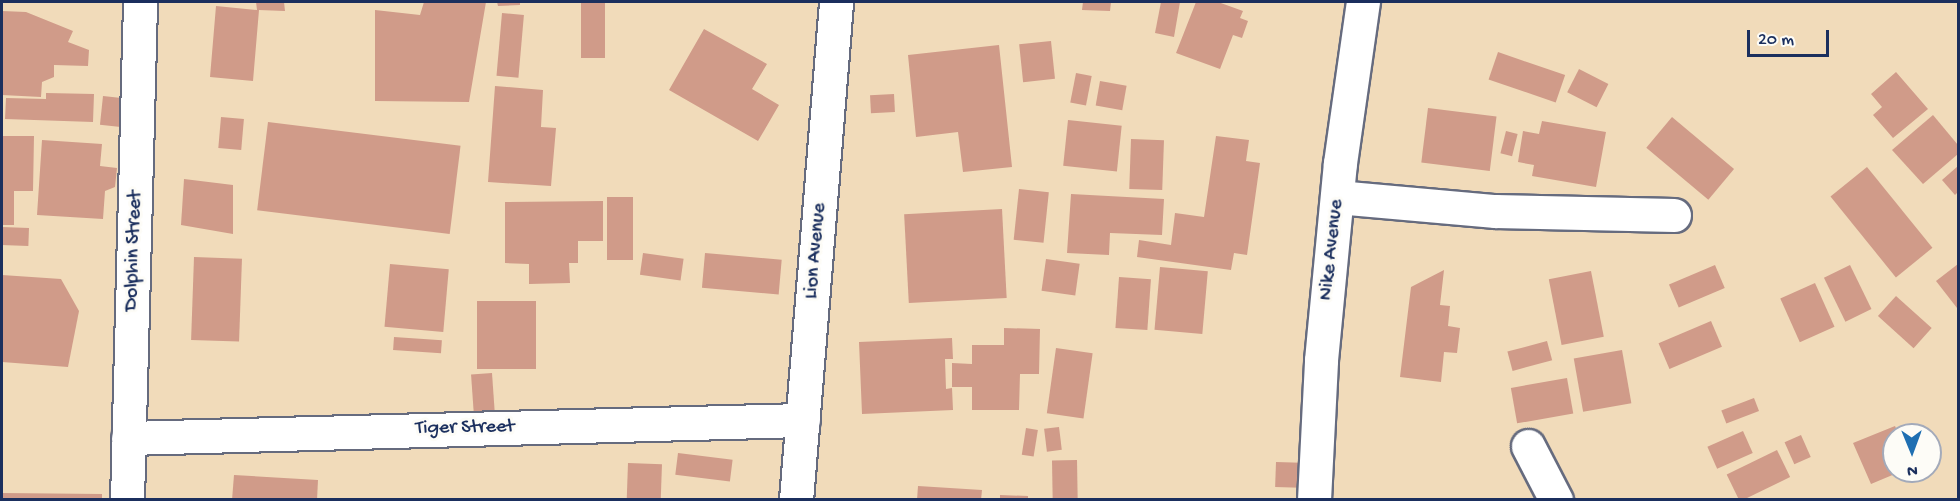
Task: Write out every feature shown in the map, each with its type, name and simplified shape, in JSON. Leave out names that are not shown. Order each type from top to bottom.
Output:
[{"type":"street","name":"Dolphin Street","points":[[128,500],[140,2]]},
{"type":"street","name":"Lion Avenue","points":[[796,500],[836,2]]},
{"type":"street","name":"Nike Avenue","points":[[1314,500],[1320,360],[1337,197],[1363,2]]},
{"type":"street","points":[[1337,197],[1495,211],[1674,215]]},
{"type":"street","name":"Tiger Street","points":[[128,438],[803,420]]},
{"type":"street","points":[[1528,446],[1556,500]]},
{"type":"building","points":[[256,2],[284,2],[285,11],[259,10],[253,81],[210,77],[216,6],[257,10]]},
{"type":"building","points":[[424,2],[486,2],[469,102],[375,101],[375,10],[420,15]]},
{"type":"building","points":[[497,2],[520,2],[520,5],[498,6]]},
{"type":"building","points":[[581,2],[605,2],[605,58],[581,58]]},
{"type":"building","points":[[1083,2],[1111,2],[1110,11],[1082,10]]},
{"type":"building","points":[[1161,2],[1180,2],[1174,37],[1155,33]]},
{"type":"building","points":[[1196,2],[1218,2],[1243,11],[1240,18],[1248,21],[1242,38],[1233,35],[1220,69],[1176,53]]},
{"type":"building","points":[[2,11],[26,12],[73,31],[68,42],[89,50],[88,66],[54,65],[54,77],[42,82],[41,97],[2,95]]},
{"type":"building","points":[[502,13],[524,15],[518,78],[497,76]]},
{"type":"building","points":[[704,29],[767,64],[752,89],[779,105],[758,141],[669,90]]},
{"type":"building","points":[[1051,41],[1055,79],[1023,82],[1019,44]]},
{"type":"building","points":[[999,45],[1012,167],[963,172],[958,132],[916,137],[908,55]]},
{"type":"building","points":[[1498,52],[1565,75],[1556,103],[1489,79]]},
{"type":"building","points":[[1579,69],[1608,84],[1597,107],[1567,92]]},
{"type":"building","points":[[1896,72],[1928,109],[1893,138],[1873,115],[1882,107],[1871,94]]},
{"type":"building","points":[[1076,73],[1092,76],[1086,106],[1070,102]]},
{"type":"building","points":[[1100,81],[1127,86],[1122,110],[1096,106]]},
{"type":"building","points":[[495,86],[543,90],[541,127],[556,128],[551,186],[488,182]]},
{"type":"building","points":[[46,93],[94,94],[93,122],[5,119],[6,98],[46,99]]},
{"type":"building","points":[[894,94],[895,112],[871,113],[870,95]]},
{"type":"building","points":[[103,96],[133,99],[130,128],[100,125]]},
{"type":"building","points":[[1428,108],[1496,116],[1490,171],[1421,163]]},
{"type":"building","points":[[1933,115],[1958,145],[1958,154],[1923,184],[1892,150]]},
{"type":"building","points":[[221,117],[244,119],[241,150],[218,148]]},
{"type":"building","points":[[1672,117],[1734,169],[1708,200],[1646,148]]},
{"type":"building","points":[[1068,120],[1122,126],[1117,171],[1063,166]]},
{"type":"building","points":[[1542,121],[1606,132],[1596,187],[1532,176],[1534,165],[1518,162],[1523,131],[1539,134]]},
{"type":"building","points":[[268,122],[461,146],[450,234],[257,210]]},
{"type":"building","points":[[1506,131],[1518,134],[1512,156],[1500,153]]},
{"type":"building","points":[[2,136],[34,136],[33,191],[14,191],[14,225],[2,225]]},
{"type":"building","points":[[1216,136],[1249,140],[1246,161],[1260,163],[1247,255],[1234,253],[1231,270],[1137,257],[1139,240],[1171,245],[1175,213],[1204,217]]},
{"type":"building","points":[[1131,139],[1164,140],[1162,190],[1129,189]]},
{"type":"building","points":[[42,140],[102,144],[100,166],[117,168],[115,187],[105,191],[103,219],[37,215]]},
{"type":"building","points":[[1958,166],[1958,192],[1955,195],[1942,180]]},
{"type":"building","points":[[1867,167],[1932,248],[1896,277],[1830,197]]},
{"type":"building","points":[[184,179],[233,185],[233,234],[181,225]]},
{"type":"building","points":[[1019,189],[1049,192],[1044,243],[1014,240]]},
{"type":"building","points":[[1071,194],[1164,199],[1162,235],[1110,233],[1109,255],[1067,253]]},
{"type":"building","points":[[607,197],[633,197],[633,260],[607,260]]},
{"type":"building","points":[[603,201],[603,241],[578,241],[578,263],[569,263],[570,283],[529,284],[529,264],[505,263],[505,202]]},
{"type":"building","points":[[1002,209],[1007,298],[909,303],[904,214]]},
{"type":"building","points":[[2,227],[29,228],[28,246],[2,245]]},
{"type":"building","points":[[643,253],[684,259],[681,280],[640,275]]},
{"type":"building","points":[[705,253],[782,260],[779,295],[702,288]]},
{"type":"building","points":[[194,257],[242,259],[239,342],[191,340]]},
{"type":"building","points":[[1046,259],[1080,264],[1075,295],[1042,291]]},
{"type":"building","points":[[390,264],[449,269],[443,332],[385,327]]},
{"type":"building","points":[[1958,264],[1958,308],[1957,308],[1936,281]]},
{"type":"building","points":[[1715,265],[1725,288],[1679,308],[1669,285]]},
{"type":"building","points":[[1850,265],[1871,309],[1845,322],[1824,278]]},
{"type":"building","points":[[1160,267],[1208,271],[1202,334],[1155,330]]},
{"type":"building","points":[[1444,270],[1440,305],[1450,306],[1448,326],[1460,328],[1457,353],[1444,352],[1441,382],[1400,377],[1411,287]]},
{"type":"building","points":[[1591,271],[1604,337],[1562,345],[1549,279]]},
{"type":"building","points":[[2,275],[61,279],[79,311],[68,367],[2,362]]},
{"type":"building","points":[[1119,277],[1151,279],[1147,330],[1115,328]]},
{"type":"building","points":[[1815,283],[1835,327],[1800,342],[1780,298]]},
{"type":"building","points":[[1896,296],[1932,328],[1914,348],[1878,316]]},
{"type":"building","points":[[477,301],[536,301],[536,369],[477,369]]},
{"type":"building","points":[[1711,321],[1722,347],[1669,369],[1659,343]]},
{"type":"building","points":[[1004,328],[1040,329],[1039,374],[1020,374],[1019,410],[972,410],[972,387],[952,387],[952,363],[972,364],[972,345],[1004,345]]},
{"type":"building","points":[[394,337],[442,340],[441,353],[393,350]]},
{"type":"building","points":[[952,338],[953,359],[945,359],[946,389],[952,388],[953,410],[862,414],[859,342]]},
{"type":"building","points":[[1547,341],[1552,360],[1513,371],[1507,352]]},
{"type":"building","points":[[1056,348],[1093,353],[1083,419],[1047,413]]},
{"type":"building","points":[[1622,350],[1631,403],[1583,412],[1574,359]]},
{"type":"building","points":[[492,373],[495,412],[474,413],[471,374]]},
{"type":"building","points":[[1567,378],[1573,413],[1517,423],[1511,388]]},
{"type":"building","points":[[1754,398],[1759,411],[1726,424],[1721,411]]},
{"type":"building","points":[[1059,427],[1062,450],[1047,452],[1044,429]]},
{"type":"building","points":[[1026,428],[1038,430],[1034,457],[1022,455]]},
{"type":"building","points":[[1743,431],[1753,453],[1717,469],[1707,447]]},
{"type":"building","points":[[1882,431],[1882,479],[1871,484],[1853,443]]},
{"type":"building","points":[[1801,435],[1811,457],[1794,464],[1785,442]]},
{"type":"building","points":[[1777,450],[1790,477],[1739,500],[1727,475]]},
{"type":"building","points":[[678,453],[733,460],[730,482],[675,475]]},
{"type":"building","points":[[1052,460],[1077,460],[1078,500],[1053,500]]},
{"type":"building","points":[[1276,462],[1301,463],[1300,488],[1275,487]]},
{"type":"building","points":[[628,463],[662,464],[661,500],[627,500]]},
{"type":"building","points":[[234,475],[318,480],[317,500],[232,500]]},
{"type":"building","points":[[918,486],[982,490],[981,500],[917,500]]},
{"type":"building","points":[[2,493],[102,494],[102,500],[2,500]]},
{"type":"building","points":[[1000,495],[1028,496],[1028,500],[1000,500]]}]
